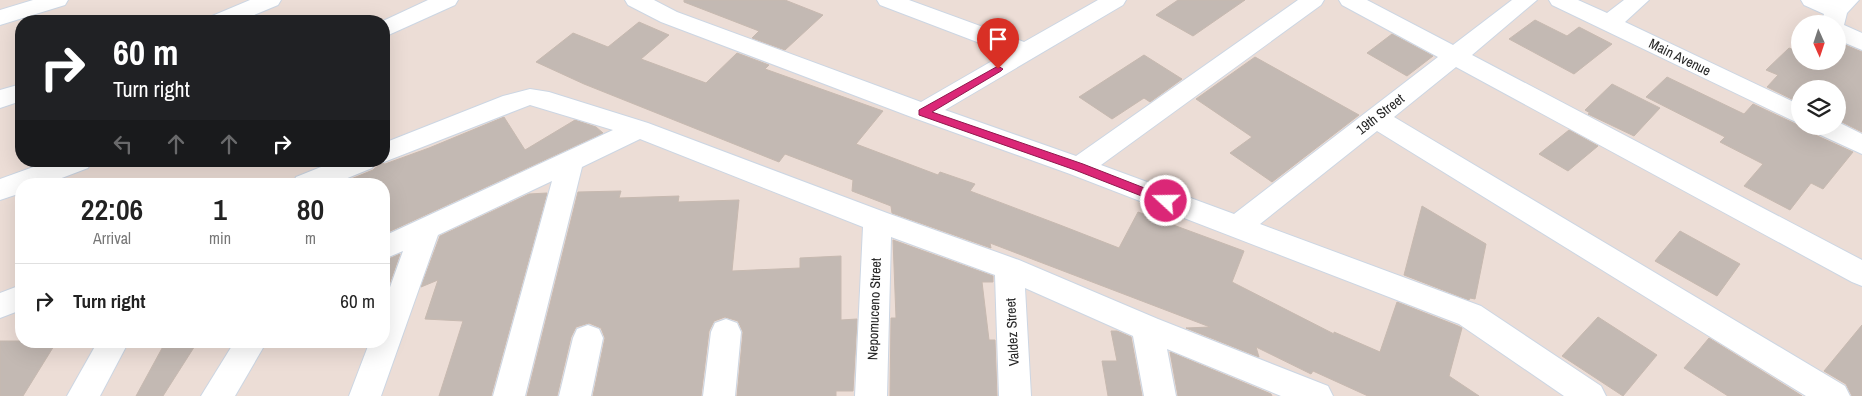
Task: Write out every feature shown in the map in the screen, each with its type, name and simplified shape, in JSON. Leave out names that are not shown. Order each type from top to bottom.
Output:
[{"type":"street","points":[[0,18],[57,0]]},
{"type":"street","points":[[227,15],[270,0]]},
{"type":"street","points":[[390,27],[447,0]]},
{"type":"street","points":[[636,0],[670,17],[923,112],[1079,167],[1470,315],[1590,396]]},
{"type":"street","points":[[888,0],[1027,52]]},
{"type":"street","points":[[923,112],[1115,0]]},
{"type":"street","points":[[1079,167],[1313,0]]},
{"type":"street","points":[[1350,0],[1862,274]]},
{"type":"street","name":"19th Street","points":[[1236,228],[1526,0]]},
{"type":"street","name":"Main Avenue","points":[[1560,0],[1791,111]]},
{"type":"street","points":[[1609,23],[1638,0]]},
{"type":"street","points":[[1812,0],[1837,15]]},
{"type":"street","points":[[1846,24],[1862,42]]},
{"type":"street","points":[[0,99],[15,94]]},
{"type":"street","points":[[390,151],[512,102],[530,97],[540,98],[639,130],[878,221],[1008,268],[1300,392]]},
{"type":"street","points":[[1374,118],[1834,396]]},
{"type":"street","points":[[390,245],[639,130]]},
{"type":"street","points":[[1841,135],[1862,145]]},
{"type":"street","points":[[510,396],[570,163]]},
{"type":"street","points":[[33,178],[63,167]]},
{"type":"street","points":[[321,178],[348,167]]},
{"type":"street","points":[[0,190],[15,184]]},
{"type":"street","name":"Nepomuceno Street","points":[[871,396],[878,221]]},
{"type":"street","points":[[390,328],[426,229]]},
{"type":"street","name":"Valdez Street","points":[[1008,268],[1015,396]]},
{"type":"street","points":[[0,306],[15,300]]},
{"type":"street","points":[[1148,328],[1160,396]]},
{"type":"street","points":[[719,396],[726,332]]},
{"type":"street","points":[[575,396],[588,338]]},
{"type":"street","points":[[83,396],[110,348]]},
{"type":"street","points":[[216,396],[247,348]]},
{"type":"street","points":[[365,396],[383,348]]},
{"type":"building","points":[[684,0],[785,0],[823,15],[785,50],[752,38],[759,31],[684,2]]},
{"type":"building","points":[[1178,0],[1245,0],[1193,36],[1156,15]]},
{"type":"building","points":[[1535,20],[1567,36],[1579,27],[1612,44],[1574,74],[1509,39]]},
{"type":"building","points":[[639,22],[669,35],[641,59],[706,83],[737,53],[769,65],[765,69],[883,111],[856,144],[938,175],[940,172],[975,184],[970,191],[1119,248],[1138,212],[1244,251],[1232,282],[1334,334],[1334,332],[1380,352],[1397,302],[1458,326],[1462,328],[1449,376],[1479,396],[1368,396],[1313,371],[1311,374],[1256,347],[1259,357],[1186,328],[1210,327],[990,243],[991,248],[892,213],[891,206],[852,191],[853,180],[785,154],[779,162],[584,84],[536,62],[573,33],[608,47]]},
{"type":"building","points":[[1392,34],[1433,56],[1407,76],[1367,53]]},
{"type":"building","points":[[1846,45],[1862,52],[1862,132],[1846,124],[1846,80],[1791,80],[1791,99],[1767,87],[1778,75],[1766,70],[1789,48],[1791,49],[1791,70],[1846,70]]},
{"type":"building","points":[[1144,55],[1182,79],[1150,102],[1144,98],[1112,119],[1079,97]]},
{"type":"building","points":[[1255,57],[1359,115],[1272,182],[1230,153],[1252,137],[1196,99]]},
{"type":"building","points":[[1667,77],[1744,114],[1753,104],[1791,122],[1791,135],[1815,135],[1853,152],[1823,189],[1811,183],[1790,210],[1744,186],[1763,164],[1720,142],[1725,137],[1646,97]]},
{"type":"building","points":[[1612,84],[1660,108],[1634,136],[1588,114],[1590,113],[1585,110]]},
{"type":"building","points":[[504,117],[525,150],[575,120],[596,127],[603,133],[390,231],[390,178],[354,178],[376,167],[390,167],[390,162]]},
{"type":"building","points":[[1569,130],[1598,146],[1568,171],[1539,154]]},
{"type":"building","points":[[621,191],[619,198],[679,196],[678,202],[739,200],[732,271],[800,268],[800,258],[841,256],[841,320],[857,319],[853,391],[836,391],[836,396],[737,396],[743,332],[738,321],[725,317],[714,321],[709,331],[701,396],[593,396],[605,338],[601,328],[589,323],[576,327],[571,337],[557,396],[527,396],[578,192]]},
{"type":"building","points":[[547,193],[491,396],[439,396],[463,321],[425,319],[438,280],[421,287],[440,236],[529,194]]},
{"type":"building","points":[[1422,206],[1486,244],[1475,299],[1470,298],[1469,300],[1404,275]]},
{"type":"building","points":[[1680,231],[1740,264],[1717,296],[1655,261]]},
{"type":"building","points":[[893,240],[993,276],[993,282],[982,282],[989,340],[995,340],[997,396],[890,396],[891,318],[896,318]]},
{"type":"building","points":[[400,254],[390,282],[390,258]]},
{"type":"building","points":[[1598,317],[1657,355],[1623,396],[1562,356]]},
{"type":"building","points":[[1862,325],[1862,396],[1852,396],[1846,384],[1824,371]]},
{"type":"building","points":[[1111,331],[1117,331],[1131,337],[1142,396],[1108,396],[1102,361],[1117,361]]},
{"type":"building","points":[[1709,338],[1802,396],[1728,396],[1684,368]]},
{"type":"building","points":[[0,341],[15,341],[15,348],[53,348],[23,396],[0,396]]},
{"type":"building","points":[[162,348],[194,348],[163,396],[136,396]]},
{"type":"building","points":[[1170,352],[1271,394],[1272,396],[1178,396]]},
{"type":"route","points":[[998,69],[923,112],[1079,167],[1166,201]]}]
